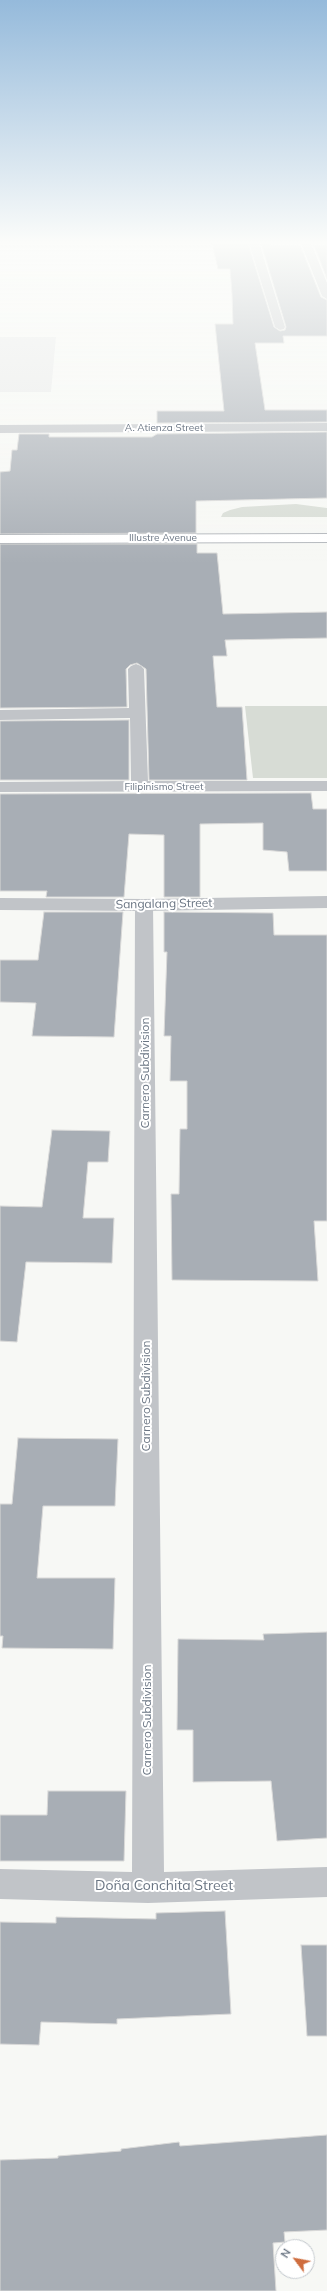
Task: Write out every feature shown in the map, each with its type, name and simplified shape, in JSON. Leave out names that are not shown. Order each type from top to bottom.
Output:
[{"type":"main road","name":"Illustre Avenue","points":[[0,539],[327,538]]},
{"type":"street","name":"A. Atienza Street","points":[[0,429],[327,427]]},
{"type":"street","points":[[136,669],[140,787]]},
{"type":"street","points":[[0,715],[137,713]]},
{"type":"street","name":"Filipinismo Street","points":[[0,787],[327,786]]},
{"type":"street","name":"Sangalang Street","points":[[0,904],[144,905],[327,902]]},
{"type":"street","name":"Carnero Subdivision","points":[[144,905],[148,1888]]},
{"type":"street","name":"Doña Conchita Street","points":[[0,1884],[148,1888],[327,1882]]},
{"type":"shaded area","points":[[0,350],[55,350],[51,392],[0,392]]},
{"type":"shaded area","points":[[296,504],[327,508],[327,517],[221,517],[223,513],[242,507]]},
{"type":"shaded area","points":[[245,706],[327,706],[327,778],[253,778]]},
{"type":"building","points":[[218,350],[256,350],[265,410],[327,410],[327,422],[157,423],[157,411],[224,411]]},
{"type":"building","points":[[327,432],[327,498],[196,501],[196,533],[0,534],[0,472],[10,471],[12,450],[17,450],[19,434],[49,434],[49,437],[152,437],[157,434]]},
{"type":"building","points":[[0,544],[197,544],[197,553],[217,553],[223,614],[327,612],[327,638],[225,640],[227,656],[213,656],[217,707],[242,707],[247,780],[149,780],[146,669],[137,663],[130,665],[126,669],[127,707],[0,708]]},
{"type":"building","points":[[129,720],[129,780],[0,780],[0,721]]},
{"type":"building","points":[[311,793],[313,809],[327,809],[327,871],[289,871],[287,852],[263,850],[263,823],[200,824],[200,897],[164,897],[164,835],[129,834],[124,897],[46,897],[47,891],[0,891],[0,794]]},
{"type":"building","points":[[44,912],[123,912],[114,1037],[32,1036],[36,1003],[0,1002],[0,960],[38,960]]},
{"type":"building","points":[[164,912],[273,913],[274,935],[327,935],[327,1221],[314,1221],[318,1281],[172,1280],[171,1194],[179,1194],[180,1129],[187,1129],[187,1081],[170,1081],[171,1036],[164,1036],[167,952],[164,952]]},
{"type":"building","points":[[52,1130],[110,1131],[108,1162],[88,1162],[83,1218],[114,1218],[112,1263],[26,1262],[17,1342],[0,1341],[0,1206],[42,1207]]},
{"type":"building","points":[[18,1438],[118,1439],[115,1506],[43,1506],[37,1578],[115,1578],[113,1649],[2,1648],[3,1636],[0,1636],[0,1504],[12,1504]]},
{"type":"building","points":[[327,1632],[327,1838],[277,1841],[271,1781],[193,1782],[193,1730],[177,1730],[178,1639],[264,1640],[263,1634]]},
{"type":"building","points":[[48,1791],[126,1791],[124,1861],[0,1861],[0,1815],[47,1815]]},
{"type":"building","points":[[225,1911],[231,2014],[117,2019],[117,2024],[41,2022],[39,2045],[0,2044],[0,1922],[56,1923],[56,1917],[156,1919],[156,1913]]},
{"type":"building","points":[[301,1945],[327,1945],[327,2036],[307,2036]]},
{"type":"building","points":[[327,2135],[327,2230],[284,2232],[285,2239],[275,2239],[275,2243],[273,2243],[276,2291],[0,2291],[0,2160],[58,2158],[58,2156],[121,2151],[121,2149],[179,2142],[180,2146]]}]
